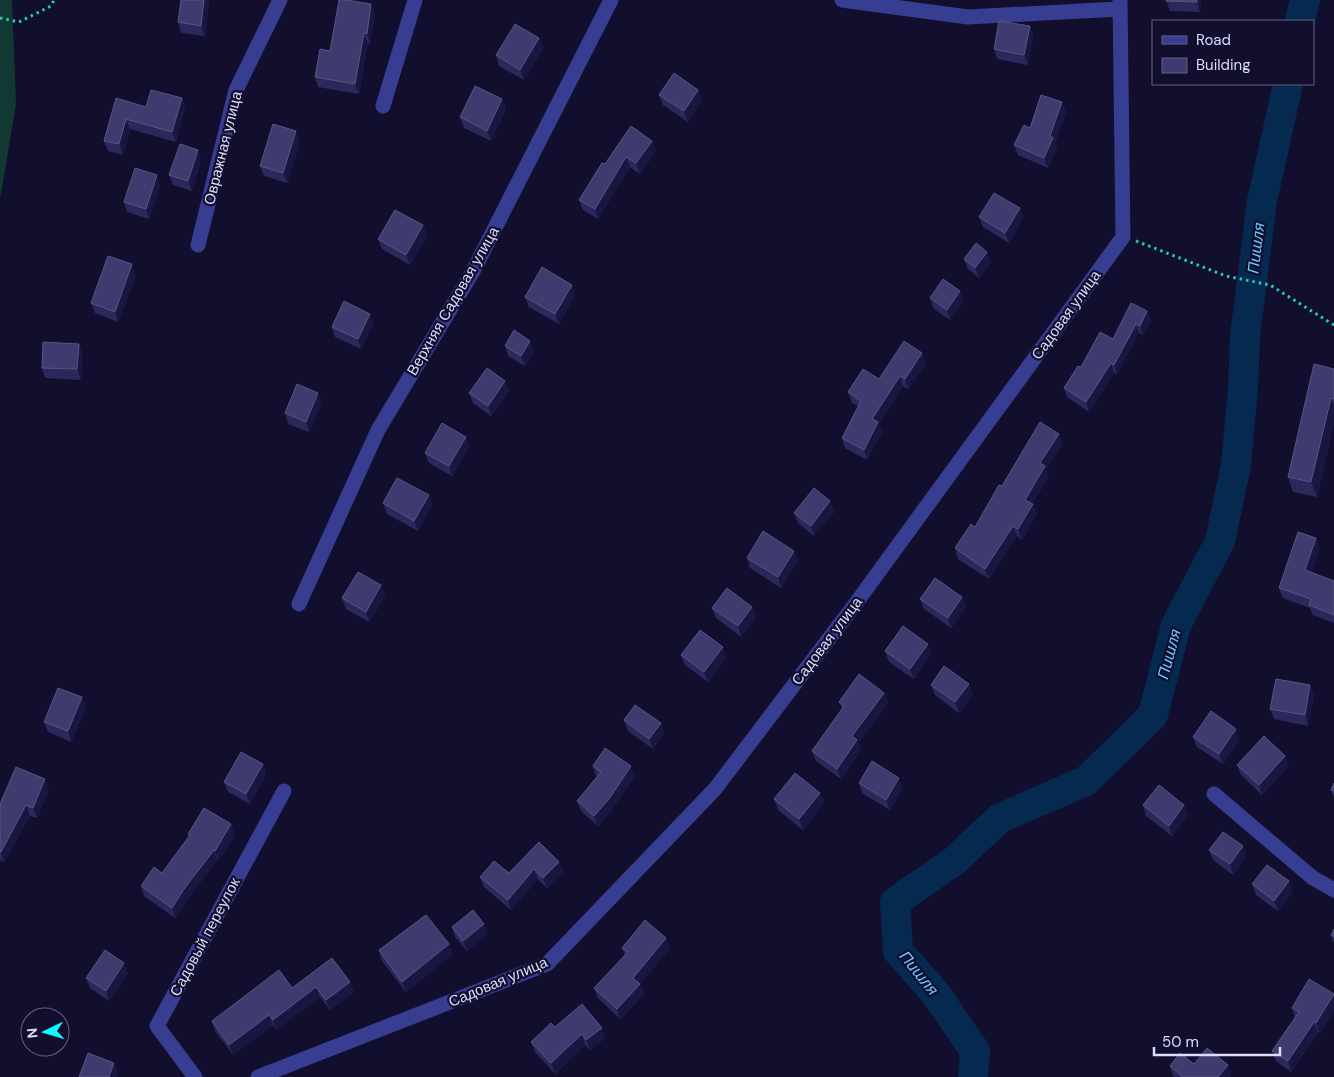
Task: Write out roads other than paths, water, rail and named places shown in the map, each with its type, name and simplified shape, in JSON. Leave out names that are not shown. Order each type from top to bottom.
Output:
[{"type":"street","name":"Овражная улица","points":[[198,245],[236,90],[280,0]]},
{"type":"street","points":[[383,106],[415,0]]},
{"type":"street","name":"Верхняя Садовая улица","points":[[299,604],[378,430],[472,273],[610,0]]},
{"type":"street","points":[[842,0],[968,17],[1119,4]]},
{"type":"street","name":"Садовая улица","points":[[258,1077],[547,964],[715,790],[856,603],[1123,237],[1119,4]]},
{"type":"street","name":"Садовый переулок","points":[[195,1077],[157,1026],[284,791]]},
{"type":"street","points":[[1214,794],[1313,878],[1334,890]]},
{"type":"waterway","name":"Пишля","points":[[1300,20],[1305,0]]},
{"type":"waterway","name":"Пишля","points":[[973,1077],[975,1051],[936,994],[898,951],[895,902],[954,861],[1000,818],[1086,781],[1153,715],[1176,625],[1220,541],[1236,465],[1243,388],[1245,336],[1262,201],[1288,85]]}]
